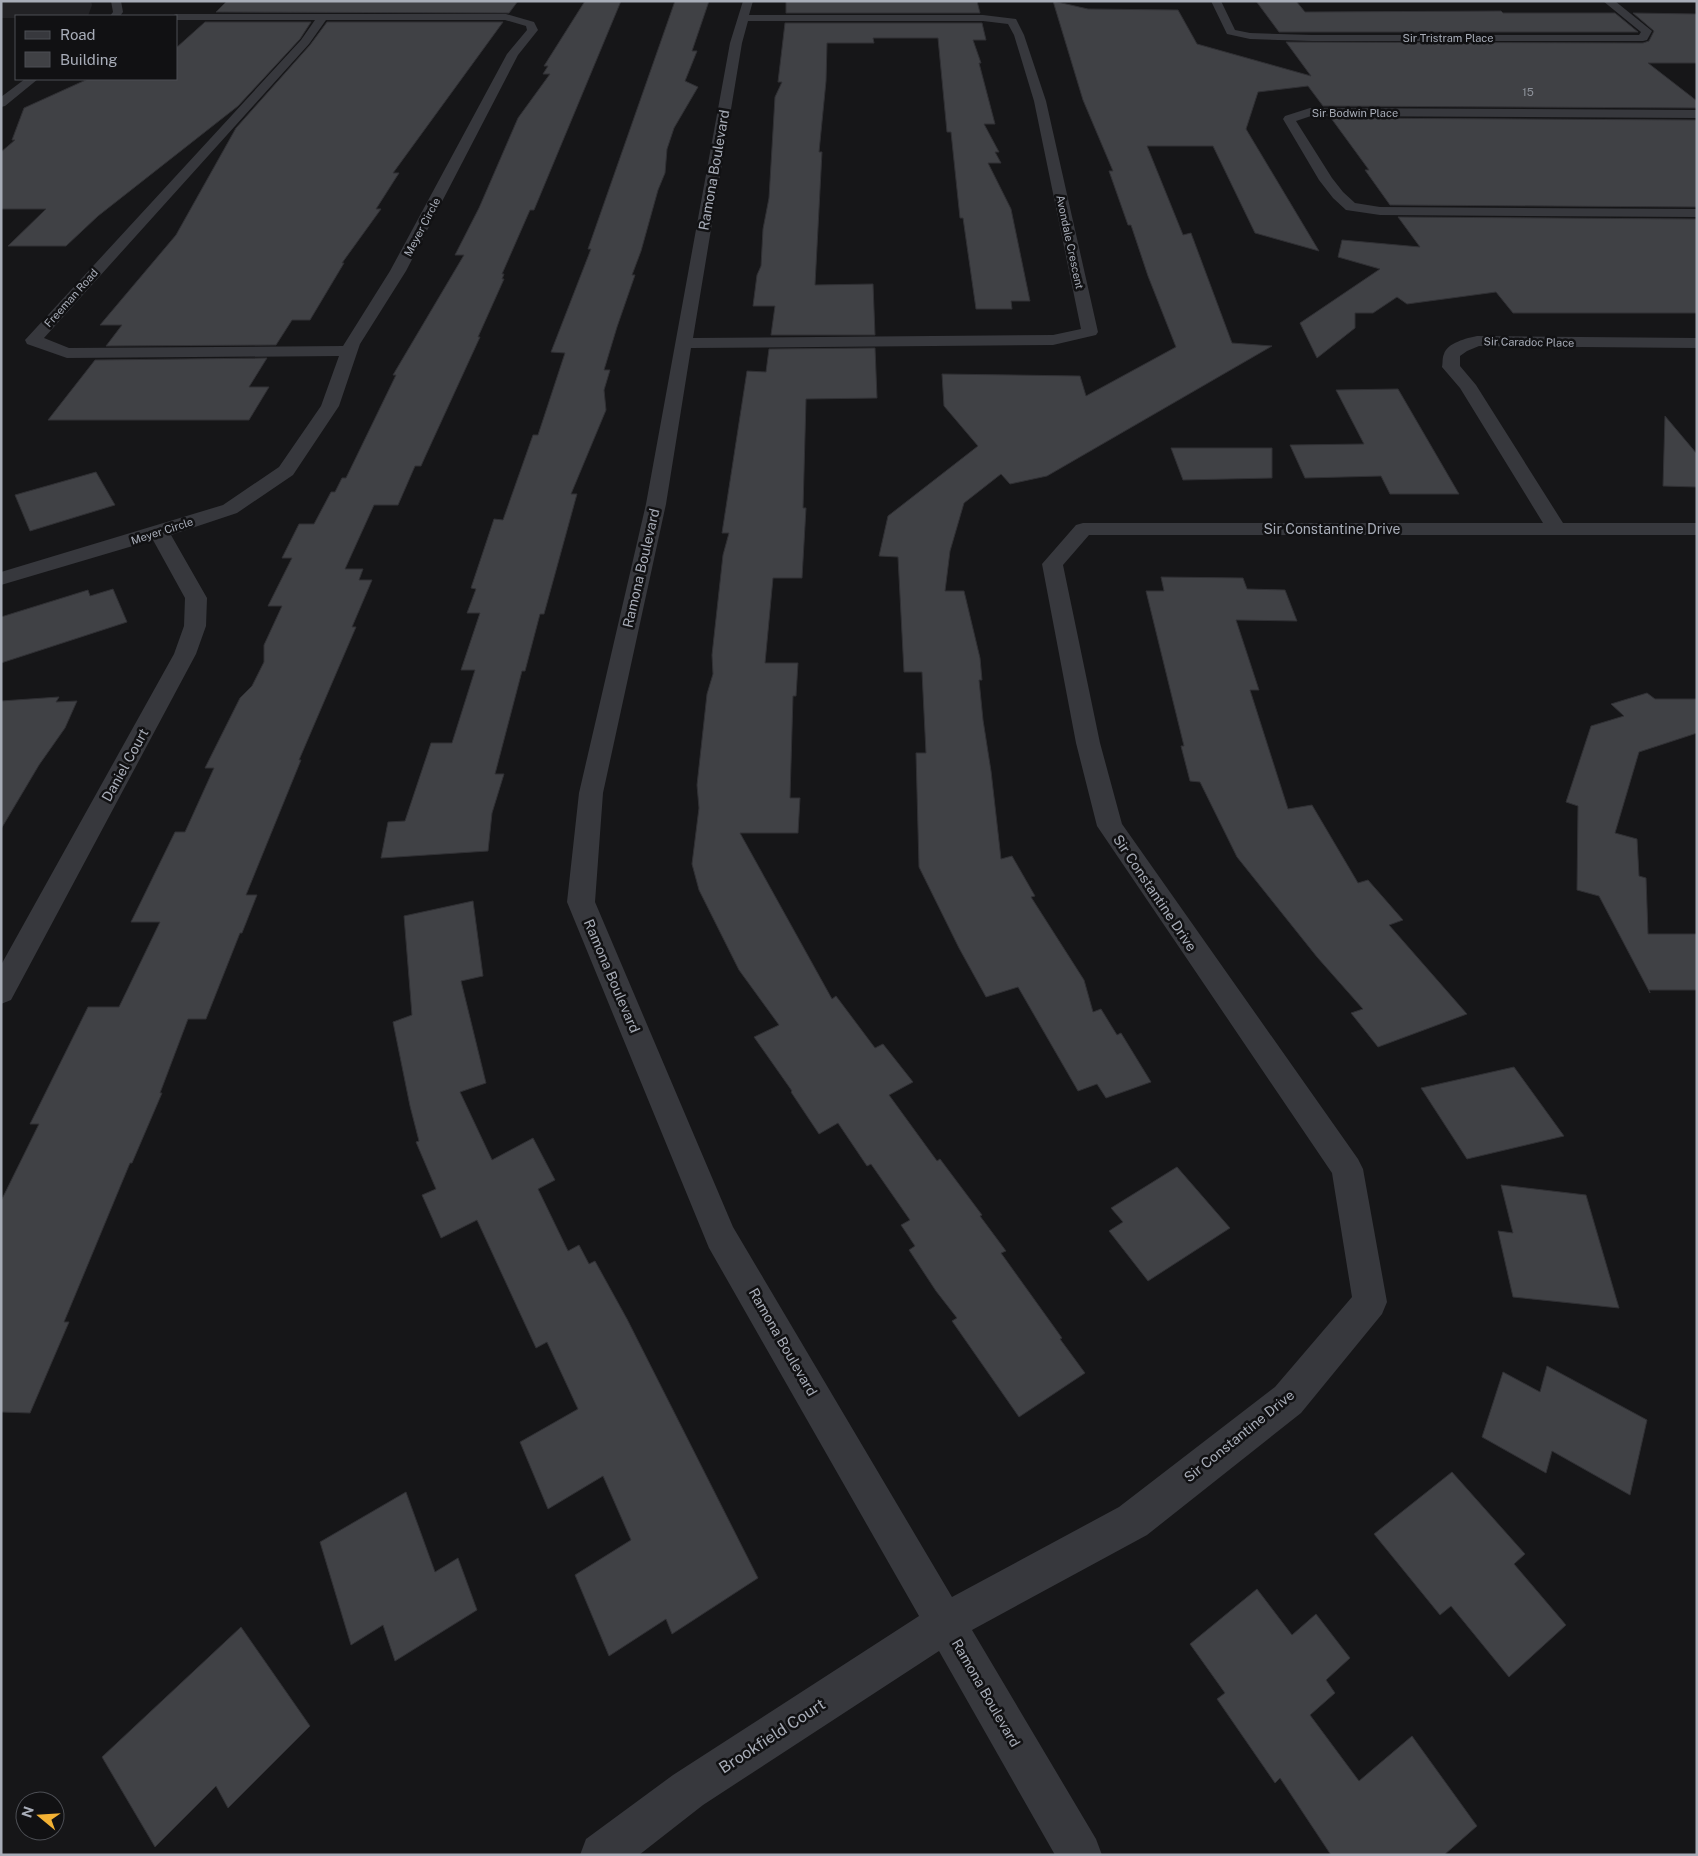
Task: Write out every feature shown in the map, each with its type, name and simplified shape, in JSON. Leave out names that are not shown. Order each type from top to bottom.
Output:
[{"type":"street","points":[[116,1],[118,12],[116,15]]},
{"type":"street","name":"Sir Tristram Place","points":[[1216,1],[1231,32],[1250,36],[1312,38],[1643,38],[1647,31],[1608,1]]},
{"type":"street","name":"Ramona Boulevard","points":[[745,10],[683,343],[656,504],[591,793],[581,902],[722,1236],[1080,1855]]},
{"type":"street","name":"Avondale Crescent","points":[[683,343],[1053,340],[1090,332],[1040,101],[1019,35],[1012,21],[982,18],[745,10]]},
{"type":"street","name":"Meyer Circle","points":[[1,579],[230,509],[286,471],[330,406],[349,351],[398,271],[513,54],[533,30],[530,24],[506,17],[178,17]]},
{"type":"street","name":"Freeman Road","points":[[322,18],[305,42],[33,340],[67,353],[349,351]]},
{"type":"street","points":[[1,103],[31,80]]},
{"type":"street","name":"Sir Bodwin Place","points":[[1697,114],[1310,112],[1289,119],[1326,180],[1351,207],[1380,211],[1697,213]]},
{"type":"street","name":"Sir Caradoc Place","points":[[1557,529],[1467,385],[1451,367],[1452,354],[1461,347],[1477,341],[1697,343]]},
{"type":"street","name":"Sir Constantine Drive","points":[[945,1623],[1134,1521],[1288,1400],[1370,1302],[1347,1169],[1110,826],[1088,743],[1052,564],[1083,529],[1697,529]]},
{"type":"street","name":"Daniel Court","points":[[1,992],[185,654],[195,626],[196,598],[159,532]]},
{"type":"street","name":"Brookfield Court","points":[[602,1855],[688,1790],[945,1623]]},
{"type":"shaded area","points":[[1,1],[91,1],[92,5],[88,15],[15,15],[15,18],[1,18]]},
{"type":"building","points":[[227,1],[518,1],[509,13],[216,12]]},
{"type":"building","points":[[585,1],[621,1],[534,210],[530,210],[502,274],[504,274],[502,279],[504,279],[478,337],[480,337],[421,466],[415,466],[398,505],[374,505],[345,569],[363,569],[359,580],[372,580],[352,627],[356,627],[299,760],[301,760],[246,895],[257,895],[242,933],[240,933],[206,1019],[188,1019],[160,1093],[162,1093],[132,1163],[130,1163],[64,1322],[69,1322],[30,1413],[1,1412],[1,1201],[39,1124],[30,1124],[88,1007],[119,1007],[160,922],[131,922],[175,832],[185,832],[214,768],[205,768],[240,698],[252,686],[264,662],[264,645],[282,606],[268,606],[292,558],[282,558],[299,524],[314,524],[331,492],[335,492],[342,478],[346,478],[396,375],[393,375],[464,255],[455,255],[479,208],[518,118],[550,74],[543,74],[548,66],[544,66]]},
{"type":"building","points":[[675,1],[709,1],[692,51],[697,51],[685,81],[698,87],[674,128],[667,149],[665,173],[658,190],[641,251],[632,275],[635,275],[604,370],[610,370],[604,390],[606,410],[571,494],[577,494],[544,614],[540,614],[525,671],[522,671],[495,774],[504,774],[492,813],[488,851],[381,858],[388,822],[405,821],[431,743],[452,743],[475,670],[461,670],[480,613],[467,613],[476,589],[471,588],[494,519],[503,520],[533,435],[538,435],[565,353],[551,352],[591,249],[588,249]]},
{"type":"building","points":[[786,1],[977,1],[980,13],[786,13]]},
{"type":"building","points":[[1053,1],[1088,9],[1178,10],[1197,44],[1311,76],[1286,42],[1643,43],[1649,41],[1654,31],[1633,13],[1697,14],[1697,63],[1648,63],[1697,101],[1697,108],[1323,106],[1308,86],[1258,92],[1246,129],[1319,251],[1255,233],[1213,146],[1147,146],[1183,235],[1191,233],[1232,343],[1272,346],[1047,476],[1010,484],[1001,474],[964,503],[950,551],[945,591],[964,591],[980,658],[982,680],[979,680],[983,720],[1001,859],[1012,856],[1035,896],[1031,897],[1084,980],[1093,1012],[1101,1009],[1117,1035],[1121,1033],[1151,1082],[1106,1098],[1097,1084],[1078,1091],[1018,987],[986,997],[959,948],[919,867],[916,753],[926,753],[922,672],[904,672],[898,557],[879,556],[888,516],[978,446],[944,406],[942,374],[1080,376],[1086,396],[1176,347],[1148,276],[1131,225],[1128,225],[1109,171],[1113,171],[1083,100]]},
{"type":"building","points":[[1256,1],[1296,1],[1305,12],[1501,11],[1503,13],[1615,13],[1638,32],[1279,32]]},
{"type":"building","points":[[205,22],[311,22],[300,39],[238,106],[98,216],[66,246],[8,246],[46,209],[1,209],[1,152],[15,140],[12,140],[24,108],[86,80],[178,80],[178,46]]},
{"type":"building","points":[[327,22],[503,22],[393,173],[399,173],[376,209],[381,209],[342,263],[344,263],[310,320],[292,320],[276,345],[106,346],[122,325],[100,325],[176,235],[236,128],[310,45]]},
{"type":"building","points":[[785,23],[982,23],[986,40],[973,40],[981,63],[979,63],[995,124],[984,124],[999,152],[995,152],[1001,163],[988,163],[1011,209],[1030,301],[1011,301],[1012,309],[976,309],[963,218],[960,218],[951,132],[947,132],[938,38],[873,38],[874,43],[827,43],[826,81],[819,152],[822,152],[815,285],[873,284],[875,335],[771,335],[775,306],[753,306],[757,275],[761,266],[763,229],[769,198],[775,97],[782,82],[778,82]]},
{"type":"building","points":[[1331,118],[1697,120],[1697,207],[1390,205],[1365,170],[1369,170]]},
{"type":"building","points":[[1398,217],[1697,219],[1697,313],[1513,313],[1496,292],[1407,304],[1397,297],[1373,313],[1355,313],[1355,328],[1317,358],[1300,323],[1380,269],[1338,257],[1342,240],[1420,247]]},
{"type":"building","points":[[875,348],[877,398],[806,399],[803,508],[806,508],[802,578],[773,578],[765,663],[798,663],[796,696],[793,696],[790,798],[800,798],[798,833],[740,833],[832,999],[836,996],[875,1048],[883,1044],[913,1082],[889,1095],[937,1161],[940,1159],[982,1215],[980,1216],[1006,1251],[1001,1253],[1085,1373],[1019,1417],[952,1321],[957,1318],[936,1291],[909,1250],[915,1246],[901,1225],[910,1220],[871,1164],[867,1166],[838,1123],[819,1134],[792,1091],[754,1037],[779,1025],[739,970],[699,890],[692,864],[699,808],[697,785],[707,694],[713,674],[712,655],[723,555],[729,533],[722,533],[747,371],[766,372],[769,349]]},
{"type":"building","points":[[267,358],[249,387],[269,387],[249,420],[48,420],[95,360]]},
{"type":"building","points":[[1398,389],[1459,494],[1390,494],[1381,476],[1305,478],[1290,445],[1364,444],[1336,390]]},
{"type":"building","points":[[1665,416],[1697,454],[1697,487],[1663,486]]},
{"type":"building","points":[[1171,448],[1272,448],[1272,478],[1183,480]]},
{"type":"building","points":[[96,472],[115,505],[30,531],[15,495]]},
{"type":"building","points":[[1161,577],[1243,578],[1247,589],[1285,590],[1297,621],[1236,620],[1259,690],[1250,690],[1288,809],[1312,805],[1358,883],[1368,880],[1403,920],[1389,925],[1467,1014],[1378,1047],[1351,1013],[1363,1009],[1317,957],[1237,857],[1200,782],[1190,781],[1181,746],[1184,746],[1146,591],[1164,591]]},
{"type":"building","points":[[113,589],[127,622],[1,663],[1,617],[88,590],[90,596]]},
{"type":"building","points":[[1647,693],[1655,699],[1697,699],[1697,733],[1639,752],[1615,833],[1637,839],[1639,876],[1646,878],[1648,934],[1697,934],[1697,990],[1649,990],[1650,993],[1599,896],[1577,890],[1578,806],[1566,802],[1591,726],[1624,716],[1611,704]]},
{"type":"building","points":[[59,697],[56,702],[77,701],[65,728],[39,765],[1,829],[1,701]]},
{"type":"building","points":[[473,901],[483,976],[461,981],[486,1083],[460,1092],[492,1160],[533,1138],[555,1180],[538,1189],[568,1251],[579,1245],[589,1264],[595,1261],[627,1319],[758,1578],[672,1634],[666,1619],[609,1656],[575,1575],[631,1540],[603,1476],[548,1509],[520,1442],[578,1409],[547,1342],[536,1348],[477,1220],[441,1238],[422,1195],[436,1189],[416,1142],[419,1141],[393,1022],[412,1015],[404,916]]},
{"type":"building","points":[[1514,1067],[1564,1136],[1467,1159],[1421,1088]]},
{"type":"building","points":[[1177,1167],[1230,1228],[1148,1281],[1109,1231],[1123,1222],[1111,1208]]},
{"type":"building","points":[[1501,1185],[1586,1195],[1619,1308],[1513,1297],[1498,1231],[1513,1233]]},
{"type":"building","points":[[1547,1366],[1647,1420],[1630,1495],[1552,1451],[1546,1473],[1482,1437],[1503,1372],[1540,1392]]},
{"type":"building","points":[[1452,1472],[1525,1554],[1514,1564],[1566,1625],[1509,1677],[1451,1606],[1440,1615],[1374,1534]]},
{"type":"building","points":[[406,1492],[435,1572],[458,1558],[477,1610],[395,1661],[383,1625],[351,1645],[320,1542]]},
{"type":"building","points":[[1257,1589],[1292,1635],[1316,1614],[1350,1658],[1326,1680],[1335,1693],[1310,1715],[1359,1781],[1412,1736],[1477,1826],[1444,1855],[1331,1855],[1280,1778],[1275,1783],[1217,1699],[1225,1693],[1190,1644]]},
{"type":"building","points":[[241,1627],[310,1726],[228,1808],[216,1786],[155,1847],[102,1757]]}]
